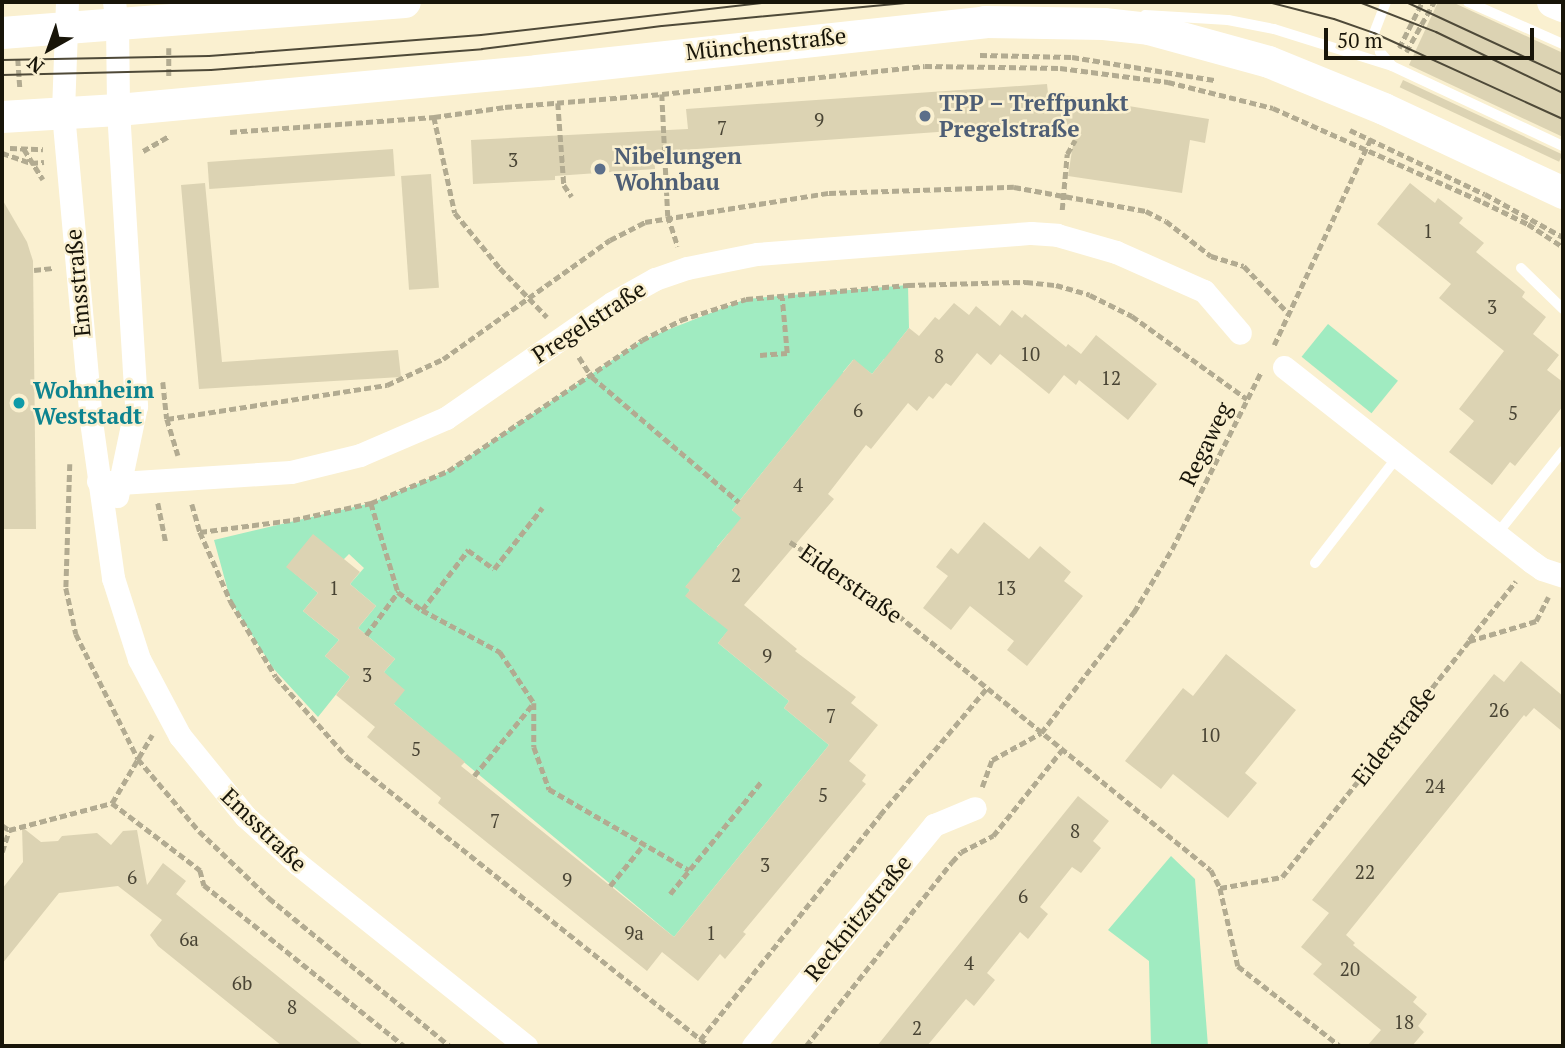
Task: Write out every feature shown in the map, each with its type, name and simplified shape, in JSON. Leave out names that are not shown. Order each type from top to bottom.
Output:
[{"type":"main road","points":[[2,33],[65,14],[116,12],[167,19],[405,2]]},
{"type":"main road","points":[[1553,2],[1563,6]]},
{"type":"main road","name":"Münchenstraße","points":[[2,117],[118,110],[537,71],[985,22],[1104,24],[1149,29],[1269,62],[1401,116],[1563,193]]},
{"type":"street","points":[[116,12],[118,110]]},
{"type":"street","name":"Emsstraße","points":[[65,14],[63,113],[67,154],[109,482],[107,538],[113,578],[126,626],[166,713],[226,796],[271,840],[526,1046]]},
{"type":"street","name":"Emsstraße","points":[[109,482],[136,405],[118,110]]},
{"type":"street","name":"Pregelstraße","points":[[109,482],[291,472],[360,455],[446,418],[612,303],[655,279],[687,268],[757,254],[1031,233],[1060,235],[1116,252],[1204,291],[1240,333]]},
{"type":"street","points":[[1272,363],[1398,456],[1532,562],[1562,575]]},
{"type":"street","name":"Recknitzstraße","points":[[753,1046],[934,825],[975,808]]},
{"type":"lane","points":[[1386,2],[1374,33],[1380,52],[1392,66]]},
{"type":"lane","points":[[1468,2],[1563,44]]},
{"type":"lane","points":[[985,22],[1135,15],[1228,20],[1275,29],[1392,66],[1563,146]]},
{"type":"lane","points":[[1521,268],[1563,309]]},
{"type":"lane","points":[[1497,534],[1563,452]]},
{"type":"lane","points":[[1315,563],[1398,456]]},
{"type":"path","points":[[120,154],[145,151],[172,135],[167,19]]},
{"type":"path","points":[[972,55],[1072,57],[1222,83]]},
{"type":"path","points":[[228,132],[433,117],[925,66],[1060,68],[1168,82],[1273,108],[1528,224],[1563,246]]},
{"type":"path","points":[[662,94],[668,216],[687,268]]},
{"type":"path","points":[[558,103],[564,185],[572,197]]},
{"type":"path","points":[[433,117],[455,213],[500,268],[564,335],[590,374],[739,502]]},
{"type":"path","points":[[1344,128],[1485,194],[1563,237]]},
{"type":"path","points":[[1060,235],[1067,154],[1074,140]]},
{"type":"path","points":[[2,147],[67,154]]},
{"type":"path","name":"Regaweg","points":[[1041,733],[1135,612],[1172,549],[1247,399],[1272,363],[1290,315],[1366,149]]},
{"type":"path","points":[[2,153],[31,163],[67,154]]},
{"type":"path","points":[[1063,194],[1127,206],[1166,220],[1198,248],[1244,266],[1290,315]]},
{"type":"path","points":[[34,270],[60,267]]},
{"type":"path","points":[[201,532],[293,520],[371,503],[448,471],[642,340],[681,320],[746,299],[782,298],[849,288],[908,285],[1026,282],[1056,285],[1090,295],[1132,316],[1247,399]]},
{"type":"path","points":[[761,355],[787,353],[782,298]]},
{"type":"path","points":[[167,419],[182,468]]},
{"type":"path","points":[[191,499],[201,532],[231,603],[276,677],[347,757],[706,1045]]},
{"type":"path","points":[[371,503],[398,592],[422,610],[500,652],[534,703],[534,747],[549,789],[689,870]]},
{"type":"path","points":[[422,610],[468,550],[494,569],[542,508]]},
{"type":"path","name":"Eiderstraße","points":[[790,542],[882,602],[1211,870],[1220,888],[1238,966],[1340,1046]]},
{"type":"path","name":"Eiderstraße","points":[[1220,888],[1282,877],[1532,562]]},
{"type":"path","points":[[1469,641],[1536,621],[1562,575]]},
{"type":"path","points":[[366,635],[398,592]]},
{"type":"path","points":[[700,1040],[880,815],[987,688]]},
{"type":"path","points":[[474,776],[534,703]]},
{"type":"path","points":[[9,830],[112,803],[166,713]]},
{"type":"path","points":[[975,808],[992,760],[1041,733]]},
{"type":"path","points":[[806,1046],[952,862],[961,852],[993,836],[1062,750]]},
{"type":"path","points":[[670,894],[761,782]]},
{"type":"path","points":[[112,803],[200,870],[204,885],[404,1046]]},
{"type":"path","points":[[2,825],[9,830]]},
{"type":"path","points":[[2,852],[9,830]]},
{"type":"path","points":[[610,886],[645,843]]},
{"type":"green space","points":[[908,285],[909,328],[897,343],[906,352],[894,367],[884,359],[872,374],[853,360],[843,372],[853,380],[839,397],[829,390],[732,510],[748,523],[728,534],[717,547],[722,551],[686,586],[690,590],[686,596],[709,615],[731,627],[718,643],[789,701],[784,708],[829,745],[674,937],[394,704],[384,672],[395,659],[358,628],[376,606],[350,584],[364,568],[349,554],[344,559],[287,567],[318,593],[303,611],[339,640],[325,656],[350,677],[318,717],[273,668],[231,602],[214,540],[371,503],[448,471],[642,340],[746,299]]},
{"type":"green space","points":[[1328,324],[1398,381],[1372,413],[1302,357]]},
{"type":"green space","points":[[1171,856],[1195,879],[1208,1046],[1151,1046],[1149,961],[1108,930]]},
{"type":"building","points":[[1438,2],[1452,2],[1563,53],[1563,137],[1409,65]]},
{"type":"building","points":[[1403,80],[1563,154],[1559,162],[1400,87]]},
{"type":"building","points":[[1047,84],[1048,93],[1209,119],[1205,143],[1190,140],[1182,193],[1068,176],[1076,125],[654,152],[655,169],[555,176],[555,180],[473,184],[471,140],[688,129],[686,109]]},
{"type":"building","points":[[393,149],[395,176],[209,189],[207,162]]},
{"type":"building","points":[[431,174],[439,288],[409,290],[401,176]]},
{"type":"building","points":[[205,183],[222,362],[398,350],[401,377],[199,389],[181,185]]},
{"type":"building","points":[[1410,183],[1435,203],[1438,198],[1463,218],[1459,223],[1484,243],[1476,252],[1525,292],[1522,297],[1546,317],[1533,334],[1559,355],[1547,370],[1563,382],[1563,406],[1515,466],[1510,462],[1492,485],[1449,452],[1474,421],[1459,409],[1504,351],[1439,298],[1451,284],[1377,224]]},
{"type":"building","name":"Wohnheim Weststadt","points":[[2,199],[27,242],[33,261],[36,529],[2,529]]},
{"type":"building","points":[[954,303],[969,315],[976,306],[1000,326],[1012,310],[1022,318],[1025,314],[1066,347],[1068,344],[1081,354],[1096,335],[1157,384],[1128,420],[1079,380],[1076,385],[1064,375],[1049,394],[1000,354],[991,365],[977,353],[951,386],[946,383],[933,399],[929,396],[917,411],[908,403],[871,449],[866,445],[828,494],[834,499],[744,605],[797,649],[795,651],[856,697],[851,703],[878,725],[849,761],[866,775],[862,781],[866,784],[743,932],[746,934],[725,959],[720,954],[698,981],[662,952],[647,971],[438,803],[441,798],[367,737],[375,727],[336,695],[350,677],[325,656],[339,640],[303,611],[318,593],[286,567],[313,534],[360,572],[350,584],[376,606],[358,628],[395,659],[384,672],[405,690],[394,704],[465,762],[461,766],[674,937],[829,745],[784,708],[789,701],[718,643],[728,630],[685,596],[690,590],[685,587],[741,518],[732,510],[854,359],[872,374],[909,328],[919,336],[935,317],[939,320]]},
{"type":"building","points":[[984,522],[1029,559],[1040,546],[1071,572],[1064,581],[1083,596],[1027,666],[1007,650],[1014,641],[970,606],[951,630],[923,608],[948,576],[936,567],[951,548],[958,554]]},
{"type":"building","points":[[1226,654],[1296,710],[1245,773],[1257,783],[1228,818],[1173,774],[1161,789],[1125,761],[1183,688],[1193,696]]},
{"type":"building","points":[[1521,661],[1563,696],[1563,732],[1534,708],[1526,717],[1524,715],[1346,935],[1355,943],[1353,945],[1417,997],[1413,1002],[1427,1014],[1418,1026],[1424,1032],[1412,1046],[1367,1046],[1381,1030],[1313,974],[1322,964],[1301,947],[1329,913],[1312,900],[1494,674],[1504,682]]},
{"type":"building","points":[[1078,796],[1109,821],[1093,841],[1101,848],[1081,873],[1072,867],[1040,907],[1048,914],[1028,939],[1020,932],[987,973],[995,980],[974,1006],[966,999],[927,1046],[877,1046]]},
{"type":"building","points":[[22,827],[41,842],[58,841],[62,836],[97,833],[111,845],[123,831],[137,830],[147,885],[163,863],[186,881],[176,894],[364,1046],[282,1046],[158,946],[150,935],[162,920],[118,886],[59,893],[2,964],[2,889],[23,862]]},
{"type":"tram line","points":[[2,60],[209,56],[481,35],[771,2]]},
{"type":"tram line","points":[[2,75],[211,70],[482,49],[662,26],[916,2]]},
{"type":"tram line","points":[[1268,2],[1334,19],[1374,33],[1563,119]]},
{"type":"tram line","points":[[1359,2],[1436,32],[1563,93]]},
{"type":"tram line","points":[[1406,2],[1563,75]]},
{"type":"place","name":"TPP – Treffpunkt Pregelstraße","points":[[925,116]]},
{"type":"place","name":"Nibelungen Wohnbau","points":[[600,169]]},
{"type":"place","name":"Wohnheim Weststadt","points":[[19,403]]}]
